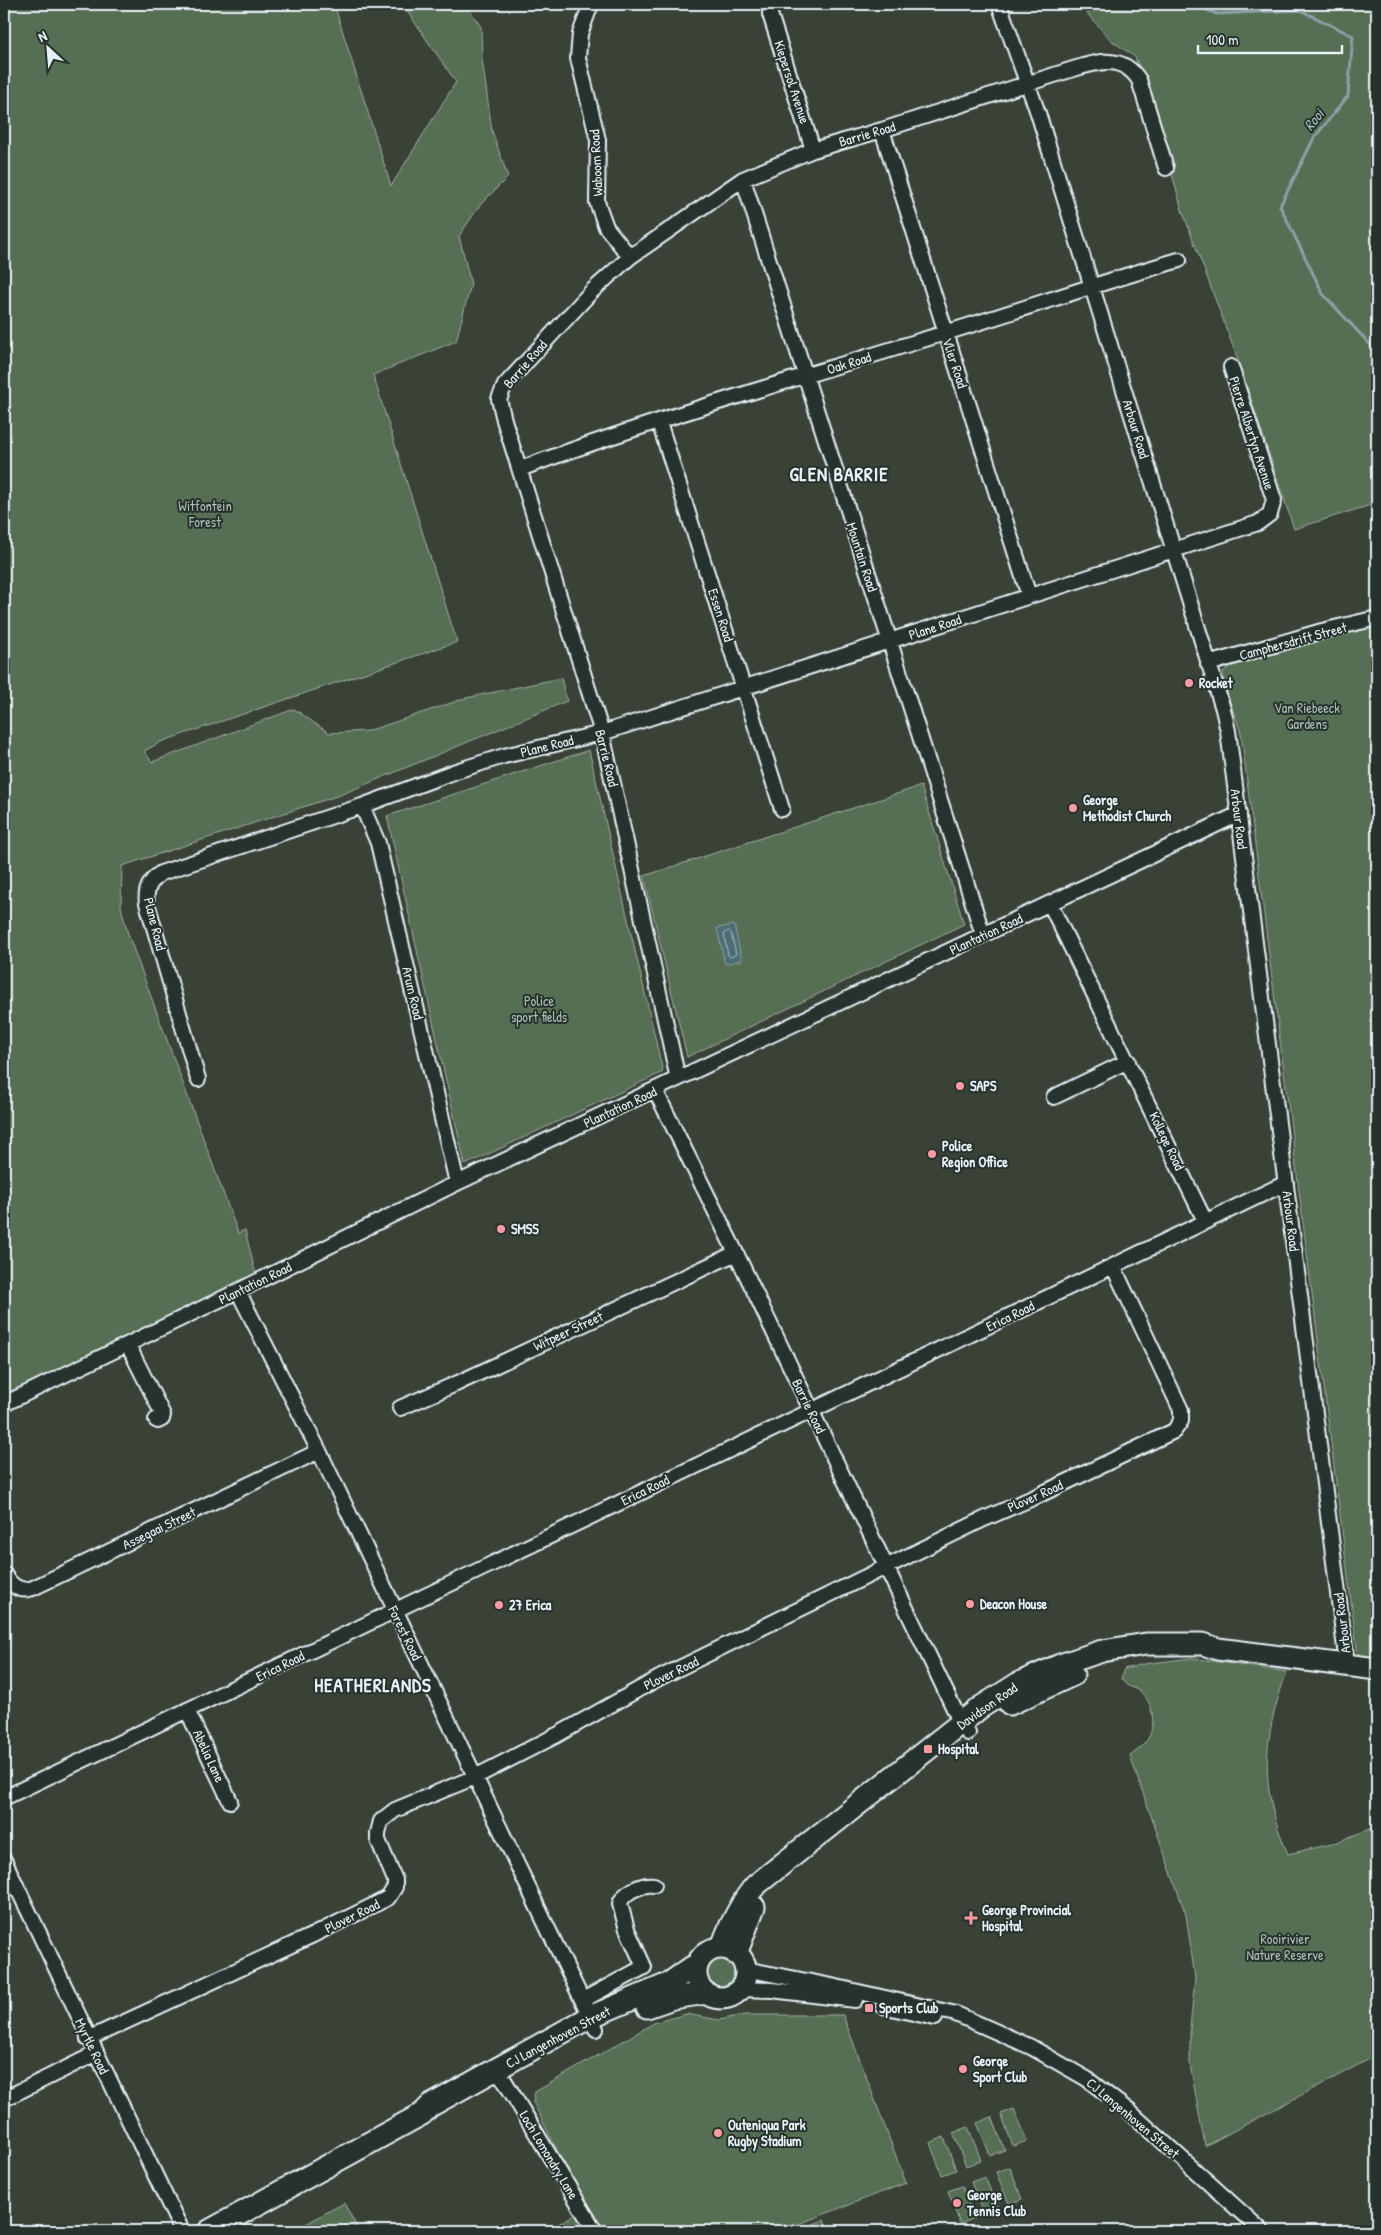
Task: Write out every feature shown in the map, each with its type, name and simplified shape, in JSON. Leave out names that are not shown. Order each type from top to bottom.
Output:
[{"type":"highway","name":"Davidson Road","points":[[736,1965],[727,1932],[748,1894],[756,1885],[965,1728],[994,1698],[1019,1683],[1053,1667],[1095,1653],[1131,1646],[1196,1643],[1218,1649],[1377,1669]]},
{"type":"highway","points":[[713,1950],[736,1965],[732,1995],[714,1997],[706,1993],[698,1980],[697,1966],[705,1954],[713,1950]]},
{"type":"highway","name":"CJ Langenhoven Street","points":[[209,2231],[422,2114],[429,2114],[500,2074],[589,2015],[671,1982],[692,1967],[697,1966]]},
{"type":"highway","name":"CJ Langenhoven Street","points":[[589,2015],[706,1993]]},
{"type":"street","name":"Waboom Road","points":[[591,4],[580,34],[578,58],[598,140],[597,202],[606,227],[630,257]]},
{"type":"street","name":"Arbour Road","points":[[999,4],[1027,84],[1091,285],[1228,731],[1346,1664]]},
{"type":"street","name":"Kiepersol Avenue","points":[[770,14],[814,150]]},
{"type":"street","name":"Barrie Road","points":[[678,1079],[602,733],[500,407],[501,392],[515,373],[585,297],[630,257],[743,179],[814,150],[1096,62],[1114,62],[1124,65],[1135,74],[1143,88],[1166,168]]},
{"type":"street","name":"Vlier Road","points":[[882,130],[1030,596]]},
{"type":"street","name":"Mountain Road","points":[[743,179],[983,935]]},
{"type":"street","name":"Oak Road","points":[[520,469],[584,445],[946,334],[1091,285],[1179,260]]},
{"type":"street","name":"Pierre Albertyn Avenue","points":[[1174,551],[1258,523],[1270,514],[1273,509],[1274,500],[1271,487],[1231,367]]},
{"type":"street","name":"Essen Road","points":[[659,422],[782,809]]},
{"type":"street","name":"Plane Road","points":[[198,1079],[147,903],[146,894],[154,878],[169,870],[362,806],[448,774],[504,756],[602,733],[1174,551]]},
{"type":"street","name":"Camphersdrift Street","points":[[1208,664],[1377,618]]},
{"type":"street","name":"Arum Road","points":[[362,806],[378,843],[457,1183]]},
{"type":"street","name":"Plantation Road","points":[[4,1404],[457,1183],[1239,814]]},
{"type":"street","name":"Kollege Road","points":[[1050,904],[1205,1221]]},
{"type":"street","points":[[1054,1097],[1128,1061]]},
{"type":"street","name":"Barrie Road","points":[[655,1090],[736,1253],[885,1566],[965,1728]]},
{"type":"street","name":"Erica Road","points":[[4,1798],[1286,1183]]},
{"type":"street","name":"Witpeer Street","points":[[400,1408],[467,1379],[736,1253]]},
{"type":"street","name":"Plover Road","points":[[88,2039],[382,1902],[392,1894],[395,1880],[378,1840],[378,1833],[381,1821],[396,1810],[475,1777],[557,1735],[659,1678],[885,1566],[1168,1435],[1179,1426],[1182,1416],[1113,1266]]},
{"type":"street","name":"Forest Road","points":[[238,1291],[319,1451],[589,2015]]},
{"type":"street","points":[[128,1344],[163,1415],[162,1419],[158,1422],[156,1420]]},
{"type":"street","name":"Assegaai Street","points":[[4,1574],[16,1588],[22,1590],[33,1588],[319,1451]]},
{"type":"street","name":"Abelia Lane","points":[[188,1710],[230,1801]]},
{"type":"street","name":"Myrtle Road","points":[[4,1860],[88,2039],[182,2231]]},
{"type":"street","points":[[589,2015],[644,1967],[627,1929],[620,1904],[625,1895],[647,1885],[654,1885]]},
{"type":"street","name":"CJ Langenhoven Street","points":[[736,1965],[911,2002],[965,2017],[987,2029],[1031,2047],[1087,2079],[1136,2117],[1262,2231]]},
{"type":"street","name":"CJ Langenhoven Street","points":[[736,1965],[772,1990],[847,1998],[987,2029]]},
{"type":"street","points":[[4,2100],[96,2054]]},
{"type":"street","name":"Loch Lomondry Lane","points":[[500,2074],[595,2231]]},
{"type":"green space","name":"Witfontein Forest","points":[[4,4],[334,4],[391,186],[456,82],[402,4],[442,4],[469,9],[481,27],[482,59],[492,131],[508,177],[480,205],[459,236],[471,284],[456,341],[373,375],[457,642],[163,741],[144,751],[152,762],[294,709],[329,733],[368,731],[466,698],[561,678],[567,701],[340,795],[122,866],[121,907],[128,934],[238,1233],[245,1230],[256,1275],[4,1402]]},
{"type":"green space","points":[[1082,4],[1377,4],[1377,503],[1294,529],[1238,360],[1182,210],[1160,131],[1135,57],[1111,40],[1085,11]]},
{"type":"green space","name":"Van Riebeeck Gardens","points":[[1377,625],[1377,1658],[1358,1656],[1241,733],[1223,682],[1223,672],[1229,667]]},
{"type":"green space","name":"Police sport fields","points":[[589,750],[663,1072],[465,1165],[387,816]]},
{"type":"green space","points":[[921,786],[964,924],[687,1057],[644,876]]},
{"type":"green space","name":"Rooirivier Nature Reserve","points":[[1191,1658],[1287,1672],[1273,1719],[1267,1763],[1272,1807],[1288,1854],[1332,1844],[1377,1826],[1377,2055],[1205,2146],[1190,2064],[1190,2029],[1195,1978],[1186,1915],[1130,1756],[1142,1747],[1149,1737],[1153,1723],[1151,1709],[1144,1696],[1136,1689],[1127,1685],[1121,1678],[1124,1669],[1144,1664]]},
{"type":"green space","points":[[720,1958],[730,1962],[734,1972],[730,1982],[720,1986],[710,1982],[706,1972],[710,1962]]},
{"type":"green space","name":"Outeniqua Park Rugby Stadium","points":[[686,2014],[719,2020],[744,2015],[843,2015],[906,2183],[780,2231],[602,2231],[564,2164],[533,2102],[535,2092],[654,2023]]},
{"type":"green space","points":[[1014,2109],[1027,2141],[1013,2146],[1001,2114]]},
{"type":"green space","points":[[992,2117],[1005,2150],[990,2155],[977,2123]]},
{"type":"green space","points":[[968,2127],[981,2160],[966,2166],[953,2133]]},
{"type":"green space","points":[[944,2137],[956,2170],[942,2175],[930,2143]]},
{"type":"green space","points":[[1010,2167],[1022,2199],[1009,2204],[996,2172]]},
{"type":"green space","points":[[985,2177],[998,2209],[984,2215],[971,2182]]},
{"type":"green space","points":[[962,2186],[975,2218],[960,2224],[948,2191]]},
{"type":"green space","points":[[344,2203],[359,2231],[293,2231]]},
{"type":"green space","points":[[577,2213],[587,2231],[546,2231]]},
{"type":"green space","points":[[824,2220],[828,2231],[805,2231],[803,2228]]},
{"type":"water","points":[[734,925],[742,960],[725,964],[717,928]]},
{"type":"waterway","name":"Rooi","points":[[1193,4],[1217,14],[1300,10],[1353,36],[1348,96],[1314,138],[1280,206],[1323,294],[1377,352]]},
{"type":"waterway","name":"Rooi","points":[[1373,2231],[1377,2217]]},
{"type":"place","name":"Rocket","points":[[1189,683]]},
{"type":"place","name":"George Methodist Church","points":[[1073,808]]},
{"type":"place","name":"SAPS","points":[[960,1086]]},
{"type":"place","name":"Police Region Office","points":[[932,1154]]},
{"type":"place","name":"SMSS","points":[[501,1229]]},
{"type":"place","name":"Deacon House","points":[[970,1604]]},
{"type":"place","name":"27 Erica","points":[[499,1605]]},
{"type":"place","name":"Hospital","points":[[928,1749]]},
{"type":"place","name":"George Provincial Hospital","points":[[971,1918]]},
{"type":"place","name":"Sports Club","points":[[869,2008]]},
{"type":"place","name":"George Sport Club","points":[[963,2069]]},
{"type":"place","name":"Outeniqua Park Rugby Stadium","points":[[718,2133]]},
{"type":"place","name":"George Tennis Club","points":[[957,2203]]},
{"type":"district","name":"GLEN BARRIE","points":[[839,474]]},
{"type":"district","name":"HEATHERLANDS","points":[[373,1685]]}]
